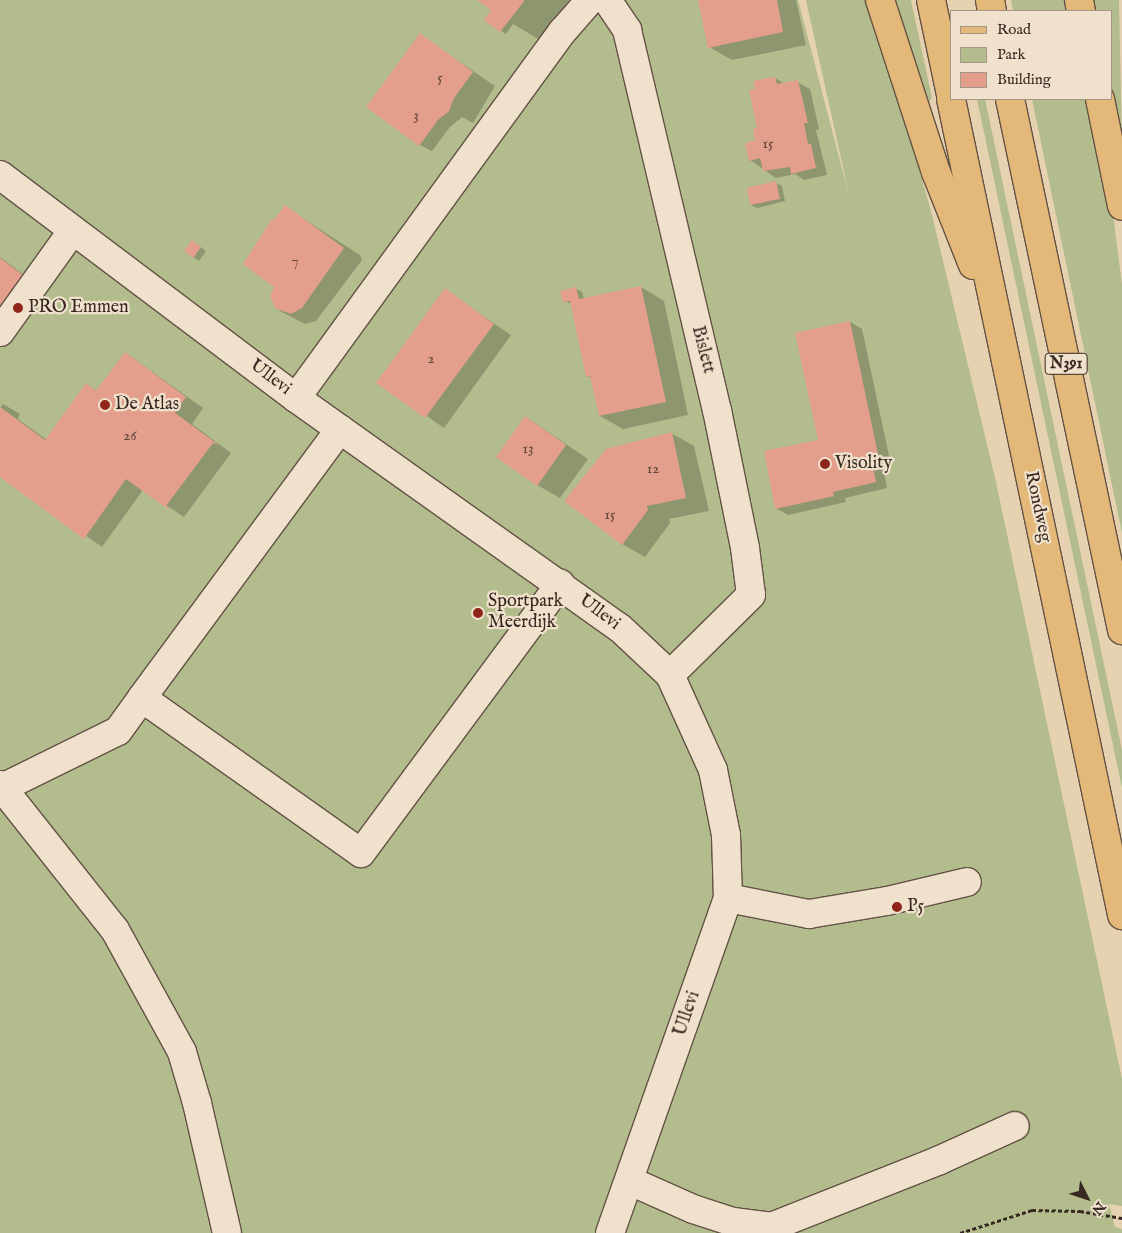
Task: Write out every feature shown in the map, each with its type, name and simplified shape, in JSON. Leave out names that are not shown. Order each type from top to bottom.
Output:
[{"type":"main road","points":[[880,0],[936,172],[1000,332]]},
{"type":"main road","name":"Rondweg","points":[[931,0],[950,92]]},
{"type":"main road","name":"Rondweg","points":[[952,100],[1122,915]]},
{"type":"main road","name":"N391","points":[[1010,100],[1122,630]]},
{"type":"main road","points":[[1100,100],[1122,206]]},
{"type":"street","points":[[296,398],[563,31],[590,0]]},
{"type":"street","name":"Bislett","points":[[607,0],[627,30],[717,410],[745,548],[751,595],[670,675]]},
{"type":"street","name":"Ullevi","points":[[0,175],[296,398],[620,628],[670,675],[713,770],[726,835],[728,898],[630,1181],[610,1233]]},
{"type":"street","points":[[0,332],[74,230]]},
{"type":"street","points":[[227,1233],[197,1103],[182,1052],[115,930],[1,787],[118,731],[340,429]]},
{"type":"street","points":[[142,698],[361,853],[560,584]]},
{"type":"street","points":[[728,898],[809,914],[887,901],[967,882]]},
{"type":"street","points":[[630,1181],[701,1212],[733,1222],[771,1227],[940,1160],[1015,1126]]},
{"type":"path","points":[[960,1233],[1032,1210],[1080,1211],[1122,1218]]},
{"type":"green space","name":"Sportpark Meerdijk","points":[[0,0],[798,0],[850,199],[806,0],[870,0],[931,211],[996,482],[1122,1079],[1122,1206],[1109,1204],[1115,1227],[1122,1229],[1122,1233],[0,1233]]},
{"type":"green space","points":[[895,0],[911,0],[932,98],[929,102]]},
{"type":"green space","points":[[1011,0],[1070,0],[1073,10],[1013,10]]},
{"type":"green space","points":[[1093,0],[1119,0],[1122,144],[1112,90],[1112,10],[1095,10]]},
{"type":"green space","points":[[977,100],[985,100],[1122,750],[1122,788]]},
{"type":"green space","points":[[1032,100],[1091,100],[1110,190],[1122,285],[1122,533]]},
{"type":"building","points":[[477,0],[525,0],[500,32],[484,20],[491,10]]},
{"type":"building","points":[[698,0],[777,0],[783,32],[708,48]]},
{"type":"building","points":[[420,33],[473,72],[454,98],[449,111],[438,120],[419,146],[366,107]]},
{"type":"building","points":[[775,77],[777,84],[798,80],[808,123],[804,123],[808,144],[811,144],[816,168],[791,174],[790,167],[763,171],[760,158],[749,161],[745,144],[741,145],[755,140],[753,129],[757,128],[749,90],[755,89],[753,81]]},
{"type":"building","points":[[776,181],[780,199],[750,205],[747,188]]},
{"type":"building","points":[[285,205],[344,248],[302,308],[291,314],[275,308],[270,296],[274,287],[243,264],[272,219],[274,220]]},
{"type":"building","points":[[192,240],[201,247],[193,258],[184,251]]},
{"type":"building","points":[[0,258],[27,278],[0,313]]},
{"type":"building","points":[[641,286],[666,402],[599,416],[590,376],[586,377],[570,301],[563,302],[560,291],[576,287],[579,299]]},
{"type":"building","points":[[445,288],[494,324],[425,418],[376,383]]},
{"type":"building","points":[[850,321],[879,459],[871,460],[876,482],[833,492],[834,496],[775,509],[764,451],[818,440],[795,333]]},
{"type":"building","points":[[125,352],[186,397],[175,413],[220,446],[213,443],[166,506],[172,512],[126,479],[84,539],[0,477],[0,407],[45,440],[86,383],[96,391]]},
{"type":"building","points":[[525,416],[566,445],[537,486],[496,457]]},
{"type":"building","points":[[672,432],[686,498],[647,506],[648,510],[622,545],[564,501],[606,449]]},
{"type":"place","name":"PRO Emmen","points":[[18,308]]},
{"type":"place","name":"De Atlas","points":[[105,405]]},
{"type":"place","name":"Visolity","points":[[825,464]]},
{"type":"place","name":"Sportpark Meerdijk","points":[[478,613]]},
{"type":"place","name":"P5","points":[[897,907]]}]
